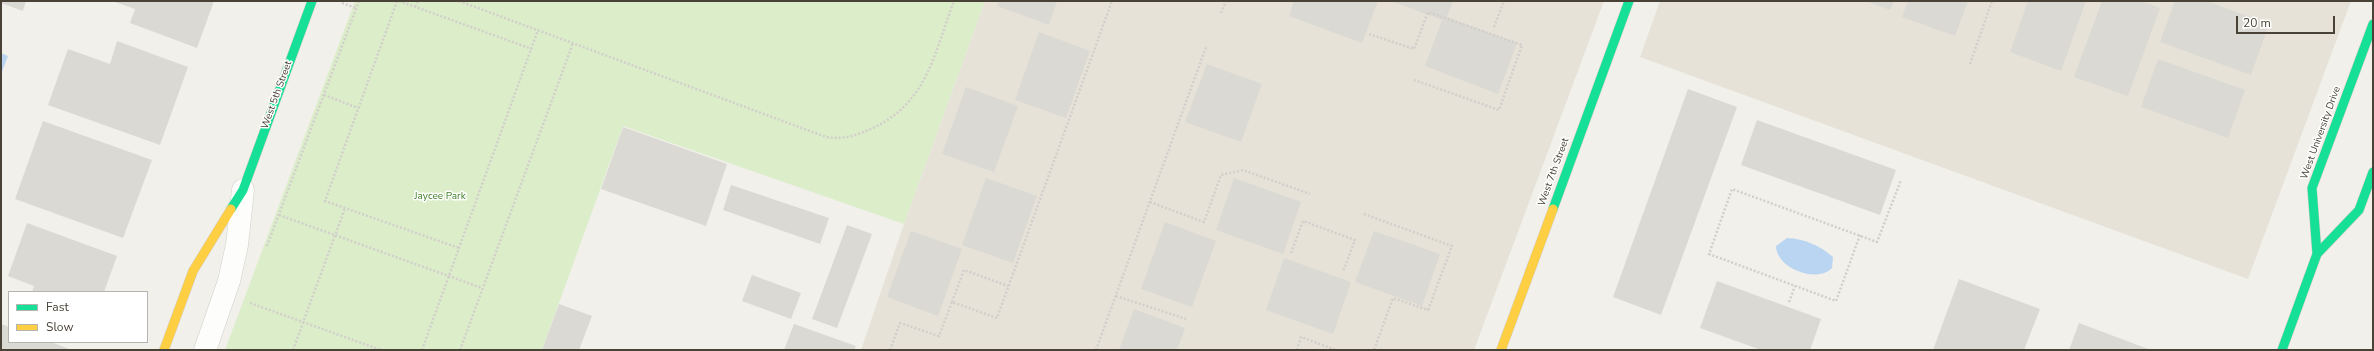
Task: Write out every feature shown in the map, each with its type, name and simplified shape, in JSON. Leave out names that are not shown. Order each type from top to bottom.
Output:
[{"type":"street","name":"West 5th Street","points":[[164,350],[193,271],[242,190],[312,1]]},
{"type":"street","name":"West 7th Street","points":[[1501,350],[1629,1]]},
{"type":"street","name":"West University Drive","points":[[2317,254],[2312,188],[2373,24]]},
{"type":"street","name":"West University Drive","points":[[2282,350],[2317,254],[2359,210],[2373,172]]},
{"type":"street","name":"West 5th Street","points":[[205,350],[229,281],[237,245],[242,190]]},
{"type":"path","points":[[265,251],[359,1]]},
{"type":"path","points":[[459,248],[325,201],[358,108],[398,1],[532,48]]},
{"type":"path","points":[[416,7],[418,1]]},
{"type":"path","points":[[459,1],[826,138],[840,139],[864,132],[880,125],[912,101],[921,87],[954,1]]},
{"type":"path","points":[[952,302],[996,318],[1112,1]]},
{"type":"path","points":[[1221,13],[1226,1]]},
{"type":"path","points":[[1494,27],[1504,1]]},
{"type":"path","points":[[1970,64],[1992,1]]},
{"type":"path","points":[[342,2],[356,8]]},
{"type":"path","points":[[1369,34],[1414,50],[1428,12],[1522,45],[1499,110],[1414,80]]},
{"type":"path","points":[[422,350],[538,30]]},
{"type":"path","points":[[460,350],[573,43]]},
{"type":"path","points":[[1096,350],[1206,47]]},
{"type":"path","points":[[324,94],[358,108]]},
{"type":"path","points":[[1150,202],[1204,222],[1220,175],[1243,170],[1310,194]]},
{"type":"path","points":[[1860,235],[1836,301],[1709,254],[1732,189],[1860,235],[1877,242],[1900,180]]},
{"type":"path","points":[[293,350],[345,208]]},
{"type":"path","points":[[1364,214],[1452,246],[1428,310],[1393,298],[1374,350]]},
{"type":"path","points":[[279,215],[482,288]]},
{"type":"path","points":[[1291,253],[1303,221],[1355,240],[1343,272]]},
{"type":"path","points":[[890,350],[900,323],[939,336],[964,270],[1008,286]]},
{"type":"path","points":[[1789,302],[1795,286]]},
{"type":"path","points":[[1116,296],[1186,319]]},
{"type":"path","points":[[246,302],[381,350]]},
{"type":"path","points":[[1297,350],[1301,337],[1336,350]]},
{"type":"shaded area","points":[[985,1],[1604,1],[1474,350],[861,350],[904,224]]},
{"type":"shaded area","points":[[1660,1],[2351,1],[2248,279],[1640,57]]},
{"type":"green space","name":"Jaycee Park","points":[[355,1],[985,1],[904,224],[623,126],[542,350],[225,350]]},
{"type":"water","points":[[1,53],[8,56],[1,74]]},
{"type":"water","points":[[1787,238],[1806,241],[1822,249],[1833,257],[1832,268],[1825,273],[1808,274],[1790,267],[1778,254],[1776,246]]},
{"type":"building","points":[[1,1],[26,1],[23,11],[1,3]]},
{"type":"building","points":[[112,1],[214,1],[197,48],[130,23],[135,9]]},
{"type":"building","points":[[999,1],[1057,1],[1049,25],[997,6]]},
{"type":"building","points":[[1294,1],[1378,1],[1362,43],[1289,16]]},
{"type":"building","points":[[1391,1],[1453,1],[1447,17],[1517,43],[1498,94],[1425,66],[1442,20]]},
{"type":"building","points":[[1866,1],[1894,1],[1890,10]]},
{"type":"building","points":[[1908,1],[1968,1],[1955,36],[1902,17]]},
{"type":"building","points":[[2028,1],[2086,1],[2061,71],[2010,52]]},
{"type":"building","points":[[2102,1],[2141,1],[2160,8],[2128,96],[2074,77]]},
{"type":"building","points":[[2175,1],[2206,1],[2269,24],[2251,75],[2160,42]]},
{"type":"building","points":[[1039,32],[1090,51],[1066,118],[1015,100]]},
{"type":"building","points":[[117,41],[188,67],[160,145],[48,105],[68,49],[110,64]]},
{"type":"building","points":[[2158,59],[2245,90],[2228,138],[2141,107]]},
{"type":"building","points":[[1207,64],[1262,84],[1241,142],[1185,122]]},
{"type":"building","points":[[966,87],[1018,106],[994,172],[942,154]]},
{"type":"building","points":[[1688,89],[1737,107],[1661,315],[1613,297]]},
{"type":"building","points":[[1757,120],[1896,170],[1880,215],[1741,165]]},
{"type":"building","points":[[43,121],[152,160],[123,238],[15,199]]},
{"type":"building","points":[[623,127],[727,164],[706,226],[601,189]]},
{"type":"building","points":[[986,178],[1037,196],[1013,263],[962,245]]},
{"type":"building","points":[[1234,178],[1301,202],[1283,254],[1216,230]]},
{"type":"building","points":[[731,185],[829,218],[820,244],[723,210]]},
{"type":"building","points":[[1165,222],[1216,241],[1192,307],[1141,289]]},
{"type":"building","points":[[27,223],[117,256],[104,291],[32,291],[34,286],[8,276]]},
{"type":"building","points":[[847,225],[872,234],[837,328],[812,319]]},
{"type":"building","points":[[911,231],[962,249],[938,316],[887,297]]},
{"type":"building","points":[[1374,231],[1440,254],[1422,306],[1355,282]]},
{"type":"building","points":[[1284,258],[1351,282],[1333,334],[1266,310]]},
{"type":"building","points":[[752,275],[801,293],[791,319],[742,301]]},
{"type":"building","points":[[1959,279],[2040,309],[2024,350],[1933,350]]},
{"type":"building","points":[[1717,281],[1821,319],[1810,350],[1761,350],[1700,328]]},
{"type":"building","points":[[559,304],[592,316],[579,350],[542,350]]},
{"type":"building","points":[[1134,309],[1185,328],[1177,350],[1119,350]]},
{"type":"building","points":[[2079,323],[2151,350],[2069,350]]},
{"type":"building","points":[[1,324],[8,327],[8,343],[54,343],[72,350],[1,350]]},
{"type":"building","points":[[794,324],[856,346],[854,350],[784,350]]},
{"type":"traffic: fast","points":[[231,209],[243,190],[312,1]]},
{"type":"traffic: fast","points":[[1553,209],[1629,1]]},
{"type":"traffic: fast","points":[[2317,254],[2312,188],[2373,24]]},
{"type":"traffic: fast","points":[[2282,350],[2317,254],[2359,210],[2373,172]]},
{"type":"traffic: slow","points":[[164,350],[193,271],[231,209]]},
{"type":"traffic: slow","points":[[1501,350],[1553,209]]}]
